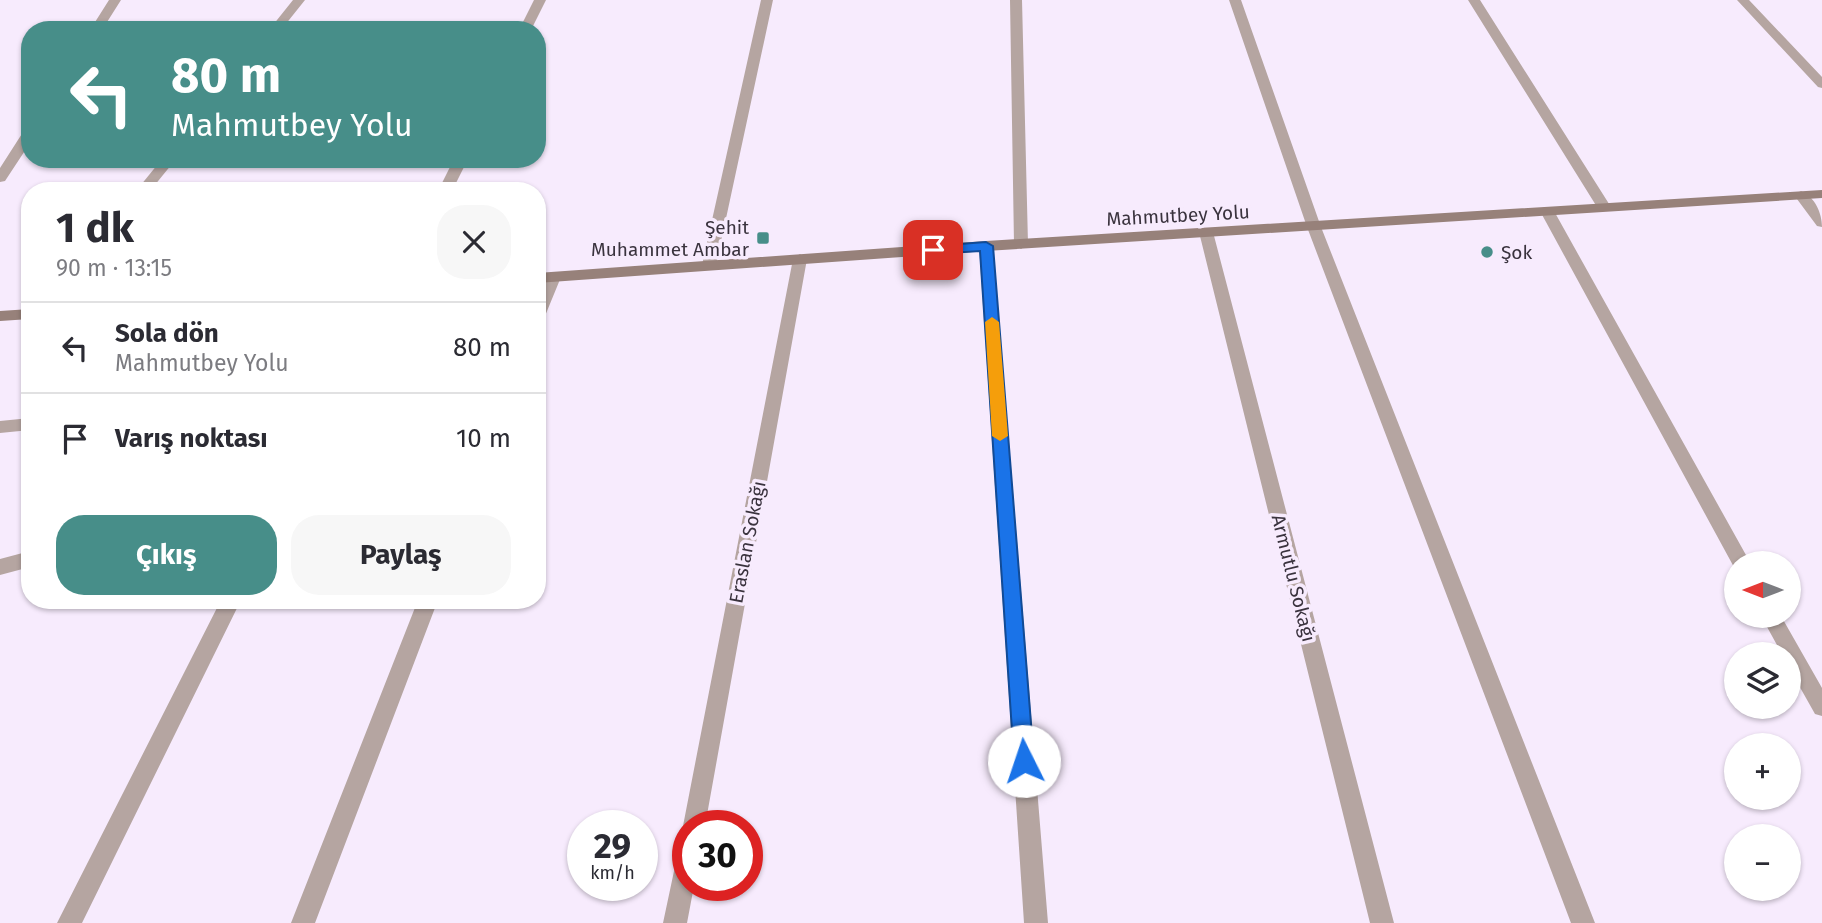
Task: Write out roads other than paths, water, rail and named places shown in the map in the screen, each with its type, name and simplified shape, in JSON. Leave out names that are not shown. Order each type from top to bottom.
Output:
[{"type":"main road","name":"Mahmutbey Yolu","points":[[546,277],[986,246],[1822,194]]},
{"type":"main road","points":[[0,316],[21,315]]},
{"type":"street","points":[[102,21],[115,0]]},
{"type":"street","points":[[282,21],[299,0]]},
{"type":"street","points":[[530,21],[540,0]]},
{"type":"street","points":[[709,265],[767,0]]},
{"type":"street","points":[[1016,0],[1021,244]]},
{"type":"street","points":[[1235,0],[1314,227],[1583,923]]},
{"type":"street","points":[[1474,0],[1604,207]]},
{"type":"street","points":[[1743,0],[1822,84]]},
{"type":"street","points":[[0,178],[21,146]]},
{"type":"street","points":[[150,182],[162,168]]},
{"type":"street","points":[[1801,195],[1822,223]]},
{"type":"street","points":[[1547,211],[1735,551]]},
{"type":"street","name":"Armutlu Sokağı","points":[[1206,232],[1382,923]]},
{"type":"street","points":[[986,246],[1036,923]]},
{"type":"street","name":"Eraslan Sokağı","points":[[697,810],[800,259]]},
{"type":"street","points":[[0,427],[21,425]]},
{"type":"street","points":[[0,567],[21,561]]},
{"type":"street","points":[[69,923],[227,609]]},
{"type":"street","points":[[303,923],[425,609]]},
{"type":"street","points":[[1778,628],[1822,707]]},
{"type":"street","points":[[676,923],[680,901]]},
{"type":"place","name":"Şehit Muhammet Ambar","points":[[763,238]]},
{"type":"place","name":"Şok","points":[[1487,252]]}]
